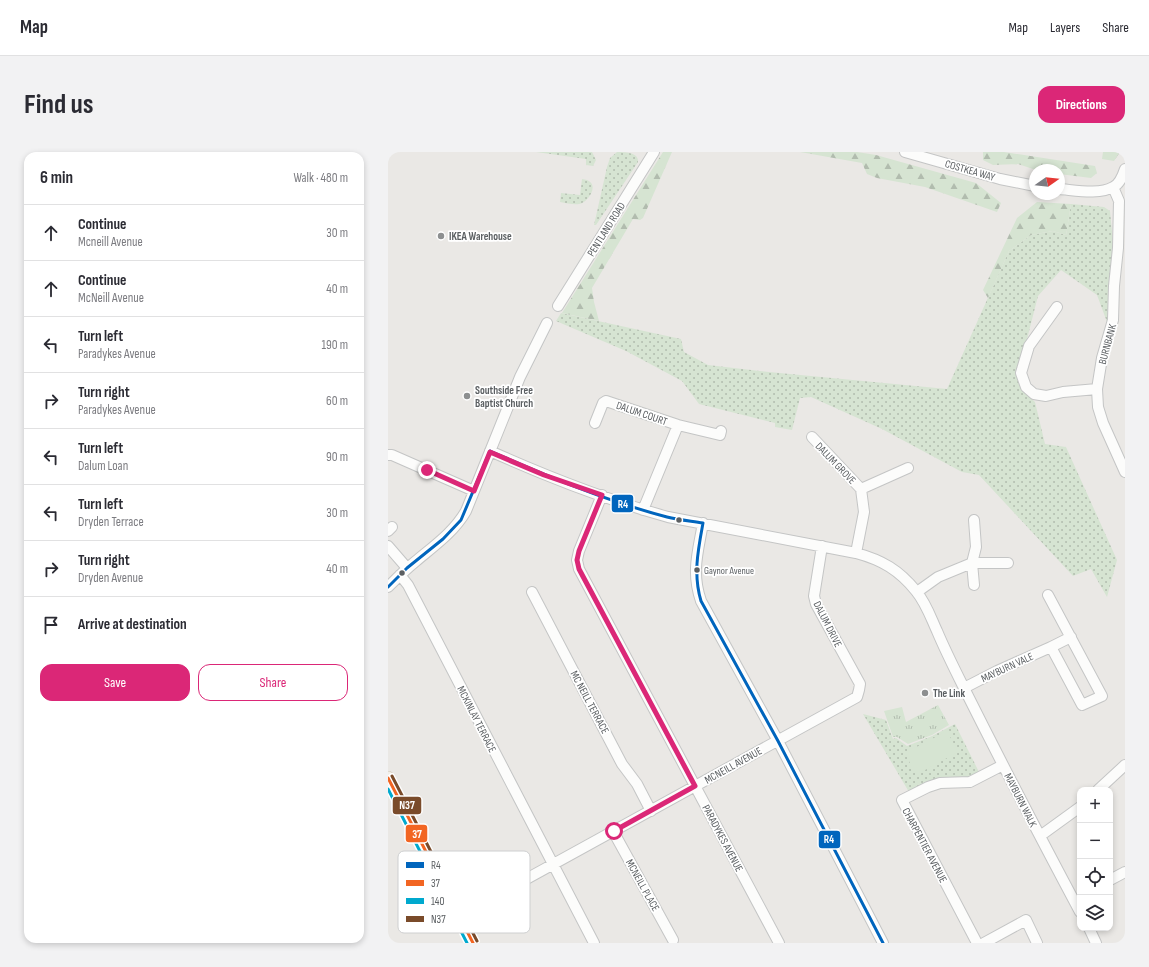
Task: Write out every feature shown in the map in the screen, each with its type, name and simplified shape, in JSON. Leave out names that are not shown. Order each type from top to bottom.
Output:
[{"type":"main road","points":[[388,778],[426,851]]},
{"type":"main road","points":[[468,933],[473,943]]},
{"type":"street","name":"PENTLAND ROAD","points":[[558,306],[654,152]]},
{"type":"street","name":"COSTKEA WAY","points":[[905,152],[1000,179],[1029,185]]},
{"type":"street","points":[[1065,189],[1099,191],[1113,188],[1122,178],[1125,169]]},
{"type":"street","name":"BURNBANK","points":[[1113,188],[1118,201],[1122,250],[1114,286],[1113,320],[1102,358],[1097,388],[1098,406],[1103,423],[1125,472]]},
{"type":"street","points":[[1057,307],[1029,346],[1021,373],[1026,387],[1034,394],[1046,396],[1063,392],[1097,388]]},
{"type":"street","points":[[388,587],[443,539],[456,526],[466,511],[520,377],[547,323]]},
{"type":"street","name":"DALUM COURT","points":[[595,423],[603,403],[606,401],[678,426],[720,435],[721,431]]},
{"type":"street","name":"DALUM COURT","points":[[643,510],[678,426]]},
{"type":"street","name":"DALUM GROVE","points":[[812,437],[861,488],[864,512],[856,553]]},
{"type":"street","name":"MAYBURN WALK","points":[[490,452],[544,475],[643,510],[668,517],[856,553],[872,557],[899,573],[917,592],[925,604],[947,653],[1003,765],[1040,836],[1076,897]]},
{"type":"street","points":[[388,455],[392,455],[474,491]]},
{"type":"street","name":"DALUM GROVE","points":[[861,488],[908,468]]},
{"type":"street","name":"PARADYKES AVENUE","points":[[602,495],[579,551],[577,560],[579,569],[779,943]]},
{"type":"street","points":[[974,520],[976,547],[972,563],[974,586]]},
{"type":"street","points":[[703,523],[695,571],[696,587],[701,601],[778,741],[882,943]]},
{"type":"street","name":"MCKINLAY TERRACE","points":[[388,546],[404,572],[408,585],[594,943]]},
{"type":"street","name":"DALUM DRIVE","points":[[822,546],[814,596],[816,604],[860,684],[860,690],[857,697]]},
{"type":"street","points":[[917,592],[938,577],[972,563],[1008,563]]},
{"type":"street","name":"MC NEILL TERRACE","points":[[532,592],[622,764],[637,784],[651,811]]},
{"type":"street","points":[[1048,594],[1102,696],[1082,705],[1051,647]]},
{"type":"street","name":"MAYBURN VALE","points":[[964,688],[1070,637]]},
{"type":"street","name":"MCNEILL AVENUE","points":[[651,811],[857,697]]},
{"type":"street","name":"CHARPENTIER AVENUE","points":[[977,943],[902,800],[928,787],[940,783],[970,782],[1003,765]]},
{"type":"street","points":[[1101,787],[1125,765]]},
{"type":"street","points":[[1040,836],[1077,809]]},
{"type":"street","points":[[530,876],[651,811]]},
{"type":"street","name":"MCNEILL PLACE","points":[[614,831],[673,940]]},
{"type":"street","points":[[1113,878],[1125,872]]},
{"type":"street","points":[[984,943],[1026,920],[1037,943]]},
{"type":"street","points":[[1090,931],[1096,943]]},
{"type":"green space","points":[[536,152],[592,152],[596,160],[593,166],[586,165],[586,159]]},
{"type":"green space","points":[[617,152],[634,154],[638,159],[638,162],[596,225],[594,225],[607,167],[610,158]]},
{"type":"green space","points":[[663,152],[672,152],[643,218],[640,220],[633,219],[592,288],[599,321],[562,313]]},
{"type":"green space","points":[[800,152],[857,152],[876,155],[976,183],[1001,203],[997,212],[925,187],[877,178],[867,174],[862,163]]},
{"type":"green space","points":[[983,152],[1004,152],[1095,166],[1097,173],[1091,178],[1065,175],[1065,164],[1029,164],[1029,168],[1018,164],[993,165],[983,160]]},
{"type":"green space","points":[[1103,152],[1120,152],[1114,161],[1102,159]]},
{"type":"green space","points":[[582,179],[592,184],[593,188],[586,200],[583,203],[577,204],[560,202],[561,193],[580,195]]},
{"type":"green space","points":[[1037,202],[1071,204],[1066,235],[1053,231],[1031,235],[1009,251],[988,298],[983,290],[1017,218]]},
{"type":"green space","points":[[1071,204],[1104,207],[1110,211],[1113,242],[1107,322],[1097,295],[1061,270],[1038,296],[1025,347],[1026,393],[1035,402],[1045,444],[1066,447],[1117,560],[1107,597],[1091,569],[1073,576],[979,475],[962,472],[882,429],[811,397],[800,398],[792,430],[775,427],[775,423],[699,404],[682,381],[626,351],[556,321],[561,313],[681,339],[684,352],[708,365],[947,389],[1009,251],[1031,235],[1053,231],[1066,235]]},
{"type":"green space","points":[[938,705],[949,725],[932,735],[908,744],[897,737],[893,737],[884,711],[902,707],[906,722]]},
{"type":"green space","points":[[863,714],[886,720],[893,739],[896,738],[907,746],[932,736],[955,724],[980,774],[970,778],[909,792]]},
{"type":"green space","points":[[947,731],[958,752],[916,775],[905,753]]},
{"type":"transit line","name":"R4","points":[[490,451],[599,496],[667,517],[703,523]]},
{"type":"transit line","name":"R4","points":[[388,587],[407,568],[443,539],[461,520],[490,451]]},
{"type":"transit line","name":"R4","points":[[703,523],[697,562],[697,581],[701,601],[778,741],[883,943]]},
{"type":"transit line","name":"N37","points":[[392,776],[431,851]]},
{"type":"transit line","name":"37","points":[[388,778],[426,851]]},
{"type":"transit line","name":"140","points":[[388,789],[420,851]]},
{"type":"transit line","name":"140","points":[[462,933],[467,943]]},
{"type":"transit line","name":"37","points":[[468,933],[473,943]]},
{"type":"transit line","name":"N37","points":[[473,933],[477,941]]},
{"type":"place","name":"IKEA Warehouse","points":[[441,236]]},
{"type":"place","name":"Southside Free Baptist Church","points":[[467,396]]},
{"type":"place","name":"Gaynor Avenue","points":[[697,570]]},
{"type":"place","name":"The Link","points":[[925,693]]},
{"type":"route","points":[[427,470],[474,491],[490,452],[544,475],[602,495],[579,551],[577,560],[579,569],[695,786],[614,831]]}]
